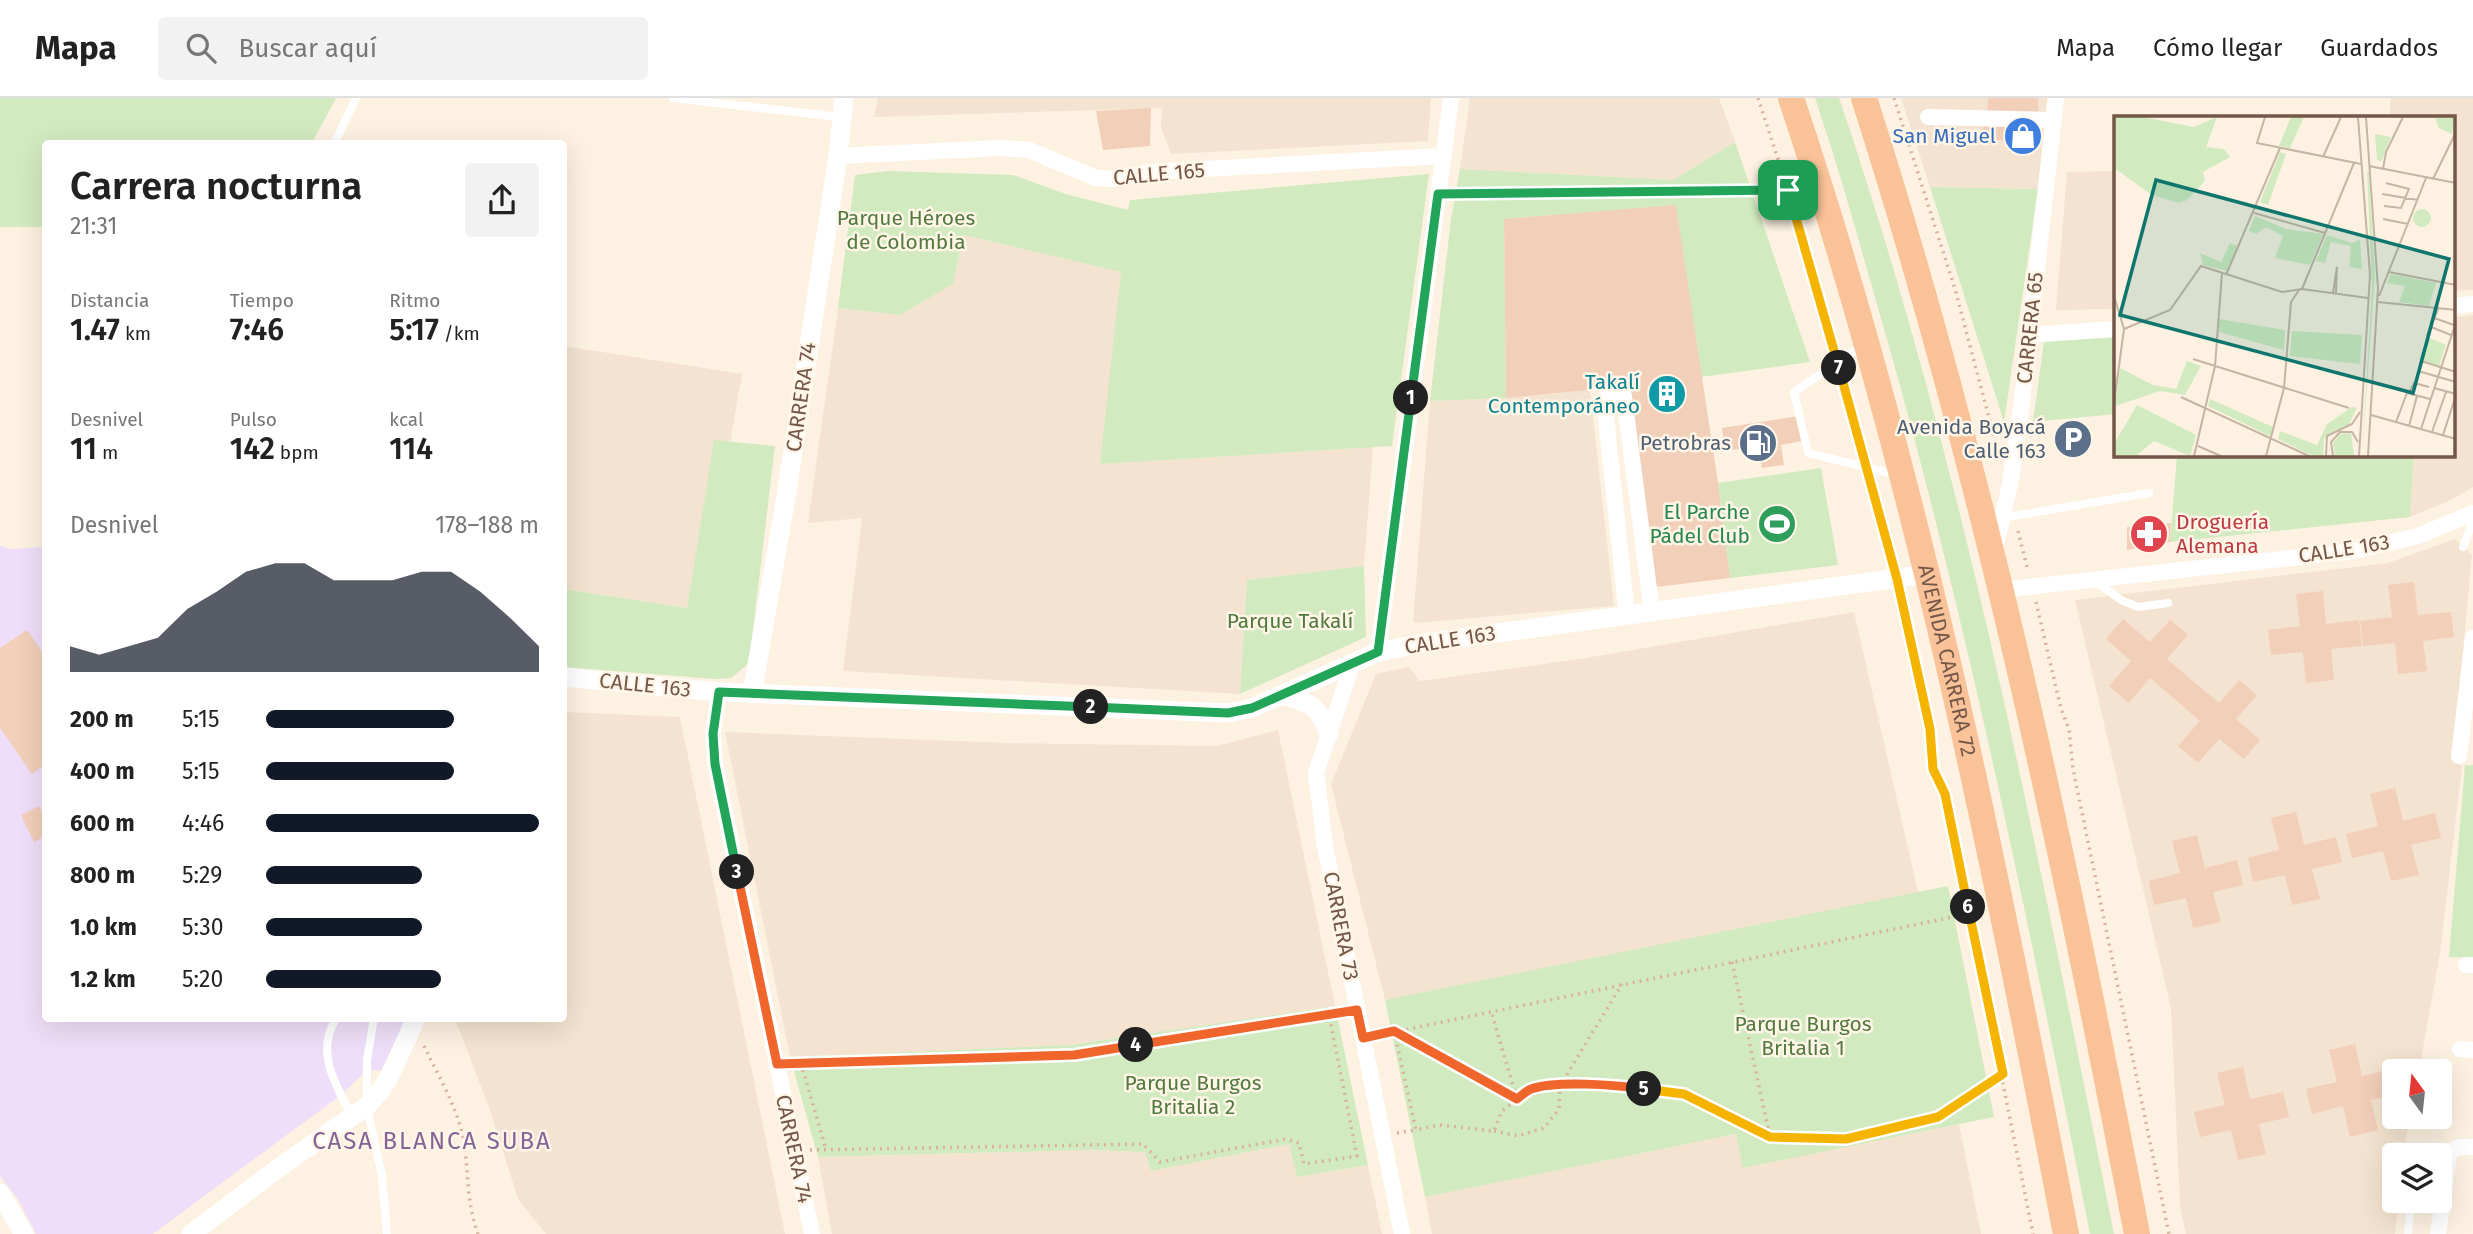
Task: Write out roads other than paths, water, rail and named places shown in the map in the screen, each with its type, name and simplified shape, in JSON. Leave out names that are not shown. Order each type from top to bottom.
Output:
[{"type":"highway","name":"AVENIDA CARRERA 72","points":[[1791,98],[1821,190],[1865,343],[1927,574],[2001,907],[2066,1234]]},
{"type":"highway","points":[[1864,98],[1898,203],[1993,555],[2093,1012],[2137,1234]]},
{"type":"street","points":[[1378,652],[1451,98]]},
{"type":"street","name":"CARRERA 65","points":[[1993,555],[2008,517],[2016,483],[2029,335],[2056,98]]},
{"type":"street","name":"CARRERA 74","points":[[752,694],[786,496],[838,156],[843,107]]},
{"type":"street","points":[[1928,117],[2053,120]]},
{"type":"street","name":"CALLE 165","points":[[838,156],[1000,148],[1029,150],[1083,174],[1114,179],[1148,172],[1443,156]]},
{"type":"street","points":[[2029,335],[2114,329]]},
{"type":"street","points":[[1627,616],[1604,399],[1625,396],[1652,612]]},
{"type":"street","name":"CALLE 163","points":[[2001,590],[2353,551],[2418,536],[2473,513]]},
{"type":"street","points":[[1621,558],[1645,554]]},
{"type":"street","name":"CALLE 163","points":[[567,677],[752,694],[1228,713],[1252,708],[1378,652],[1927,574]]},
{"type":"street","points":[[2458,757],[2473,638]]},
{"type":"street","name":"CARRERA 73","points":[[1353,662],[1316,773],[1325,846],[1402,1234]]},
{"type":"street","name":"CARRERA 74","points":[[719,692],[713,734],[715,764],[812,1234]]},
{"type":"street","points":[[1282,695],[1313,705],[1323,718],[1329,734]]},
{"type":"street","points":[[191,1234],[276,1169],[360,1112],[382,1089],[414,1022]]},
{"type":"street","points":[[2438,1234],[2449,1155],[2452,1149],[2465,1147]]},
{"type":"street","points":[[0,1194],[24,1234]]},
{"type":"lane","points":[[336,140],[356,98]]},
{"type":"lane","points":[[673,98],[843,107]]},
{"type":"lane","points":[[1865,343],[1794,392],[1808,453],[1902,476]]},
{"type":"lane","points":[[2008,517],[2150,493]]},
{"type":"lane","points":[[2463,547],[2473,521]]},
{"type":"lane","points":[[2093,580],[2121,600],[2138,607],[2168,603]]},
{"type":"lane","points":[[334,1022],[327,1046],[330,1071],[360,1112],[382,1177],[387,1234]]},
{"type":"lane","points":[[360,1112],[373,1022]]},
{"type":"lane","points":[[2408,1234],[2410,1213]]},
{"type":"place","name":"San Miguel","points":[[2023,136]]},
{"type":"place","name":"Takalí Contemporáneo","points":[[1667,394]]},
{"type":"place","name":"Avenida Boyacá Calle 163","points":[[2073,439]]},
{"type":"place","name":"Petrobras","points":[[1758,443]]},
{"type":"place","name":"El Parche Pádel Club","points":[[1777,524]]},
{"type":"place","name":"Droguería Alemana","points":[[2149,534]]},
{"type":"district","name":"CASA BLANCA SUBA","points":[[432,1141]]},
{"type":"park label","name":"Parque Héroes de Colombia","points":[[906,230]]},
{"type":"park label","name":"Parque Takalí","points":[[1290,621]]},
{"type":"park label","name":"Parque Burgos Britalia 1","points":[[1803,1036]]},
{"type":"park label","name":"Parque Burgos Britalia 2","points":[[1193,1095]]}]
